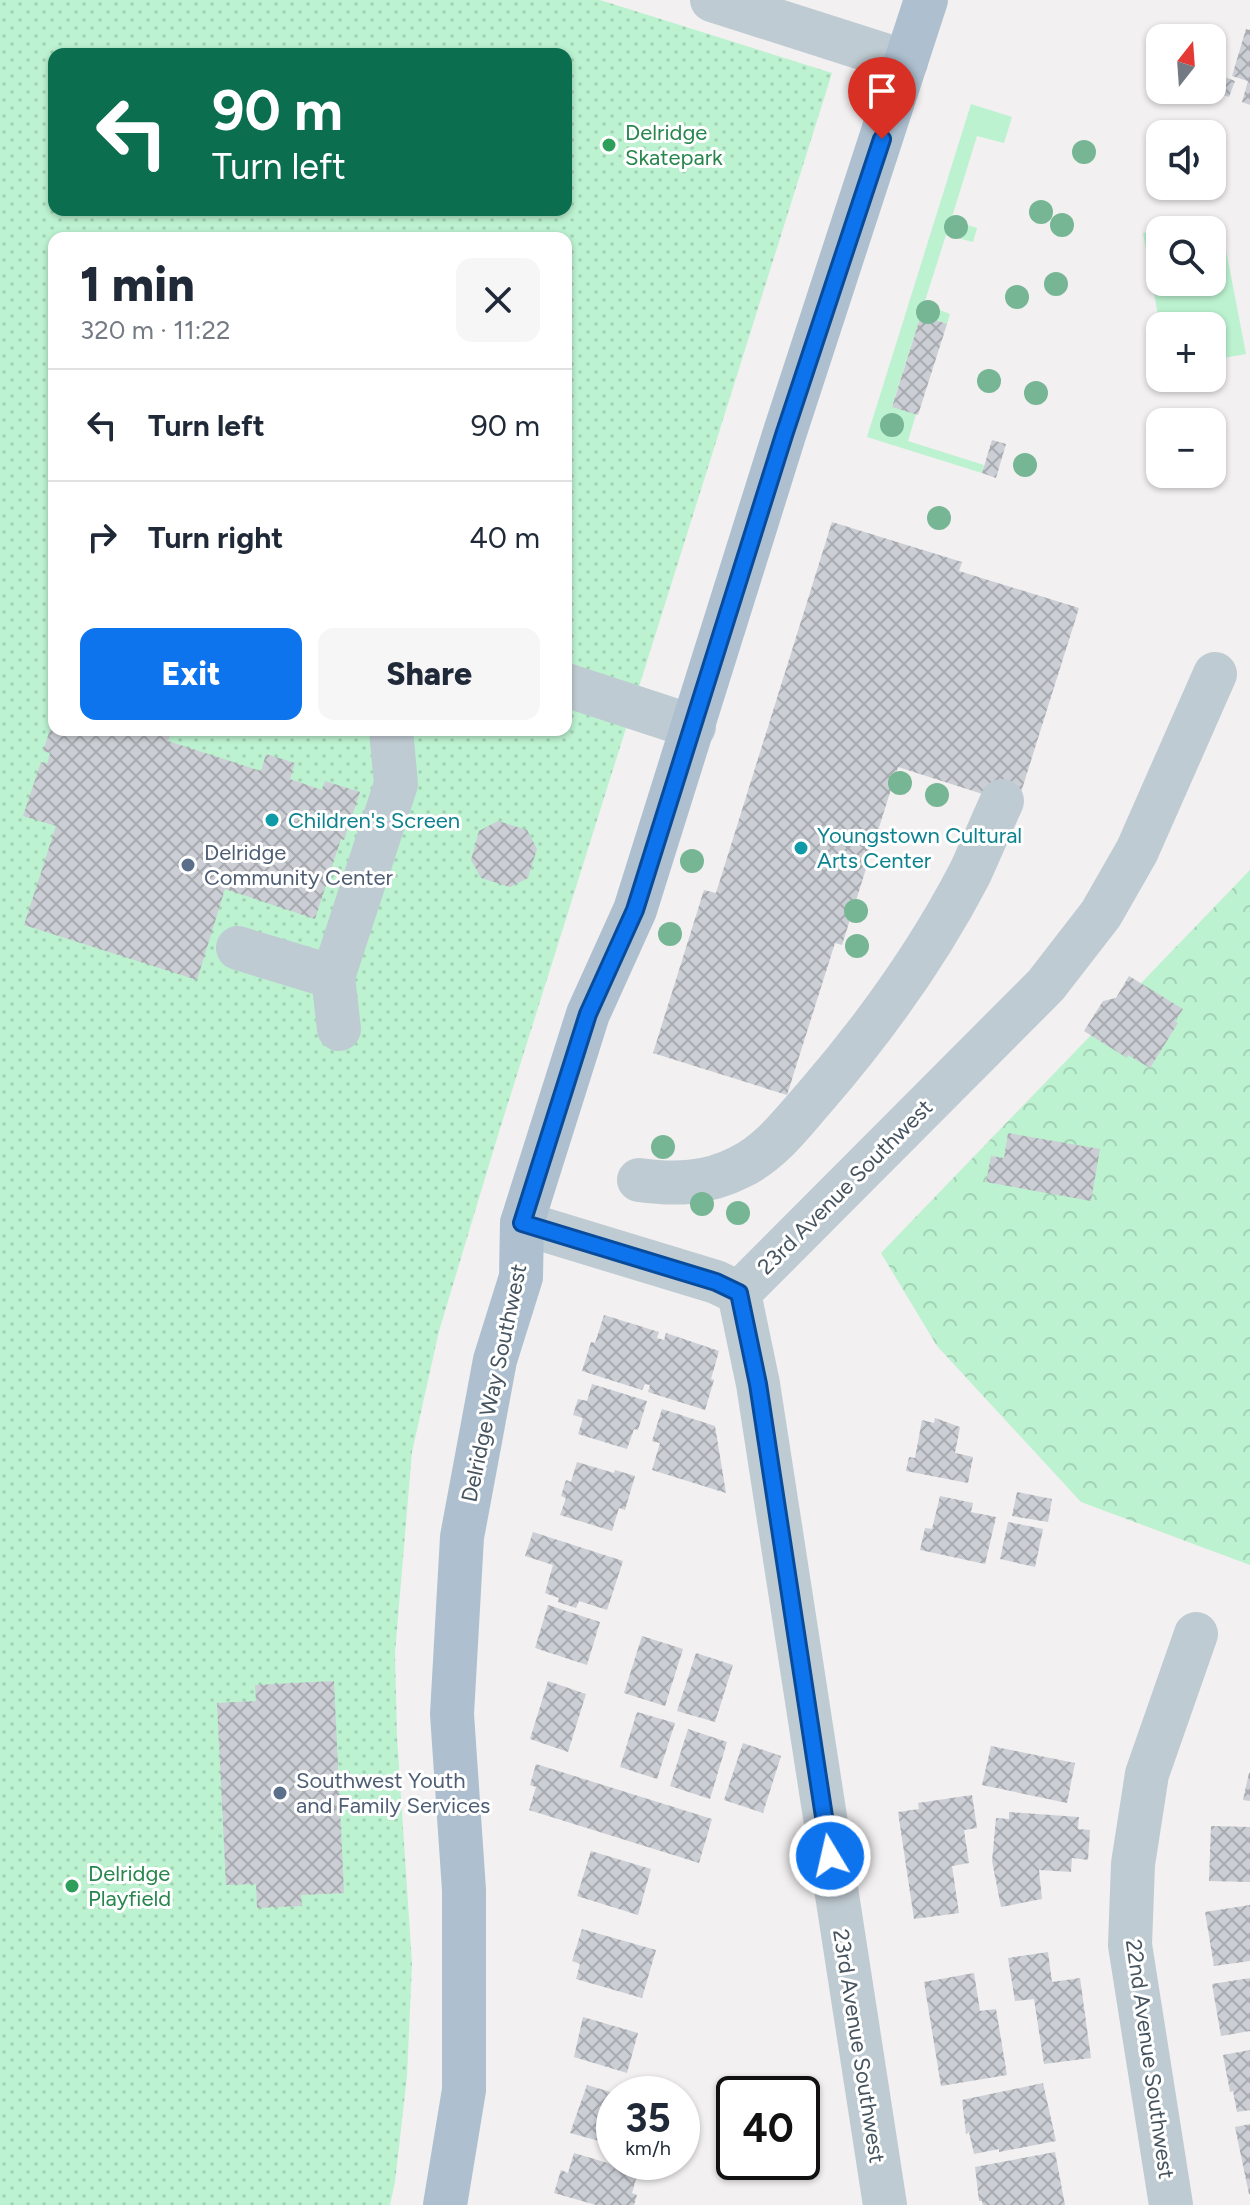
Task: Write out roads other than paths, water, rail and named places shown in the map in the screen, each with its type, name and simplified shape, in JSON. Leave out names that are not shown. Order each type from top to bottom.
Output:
[{"type":"main road","name":"Delridge Way Southwest","points":[[445,2205],[464,2090],[464,1890],[452,1714],[462,1537],[495,1360],[521,1277],[522,1223],[588,1014],[635,910],[784,435],[926,0]]},
{"type":"street","points":[[712,0],[906,62]]},
{"type":"street","name":"23rd Avenue Southwest","points":[[885,2205],[758,1384],[739,1293],[1046,985],[1101,914],[1137,851],[1215,674]]},
{"type":"street","points":[[572,687],[694,727]]},
{"type":"street","points":[[339,1029],[333,977],[396,784],[392,736]]},
{"type":"street","points":[[639,1180],[681,1183],[719,1176],[742,1167],[780,1138],[857,1049],[892,1001],[969,873],[1002,801]]},
{"type":"street","points":[[238,948],[333,977]]},
{"type":"street","points":[[522,1223],[716,1282],[739,1293]]},
{"type":"street","name":"22nd Avenue Southwest","points":[[1171,2205],[1130,1945],[1133,1878],[1147,1774],[1196,1634]]},
{"type":"place","name":"Delridge Skatepark","points":[[609,145]]},
{"type":"place","name":"Children's Screen","points":[[272,820]]},
{"type":"place","name":"Youngstown Cultural Arts Center","points":[[801,848]]},
{"type":"place","name":"Delridge Community Center","points":[[188,865]]},
{"type":"place","name":"Southwest Youth and Family Services","points":[[280,1793]]},
{"type":"place","name":"Delridge Playfield","points":[[72,1886]]}]
